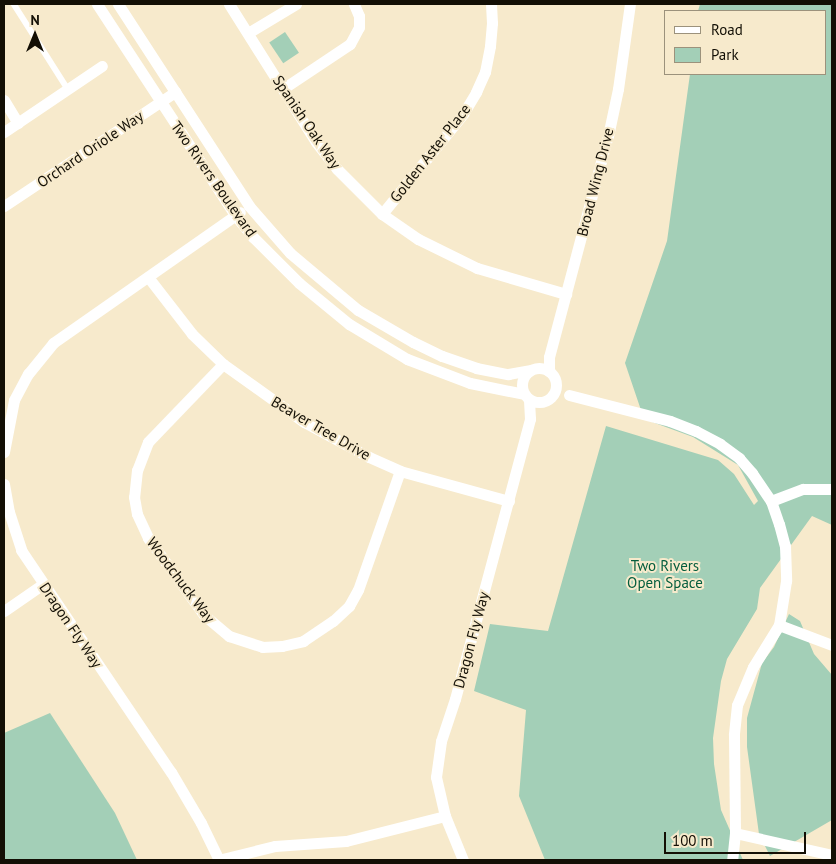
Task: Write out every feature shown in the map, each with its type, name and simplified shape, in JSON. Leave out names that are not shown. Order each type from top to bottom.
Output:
[{"type":"street","name":"Two Rivers Boulevard","points":[[97,4],[236,215],[253,237],[299,283],[349,324],[374,341],[436,372],[470,383],[545,401],[569,395],[670,421],[696,431],[720,444],[739,458],[771,501],[785,546],[786,581],[779,625],[753,668],[737,705],[734,735],[735,833],[732,860]]},
{"type":"street","name":"Two Rivers Boulevard","points":[[118,4],[249,206],[290,254],[335,292],[382,325],[442,356],[476,368],[508,374],[533,369],[550,371]]},
{"type":"street","name":"Spanish Oak Way","points":[[229,4],[284,88],[316,142],[337,169],[382,214],[418,238],[477,268],[566,294]]},
{"type":"street","points":[[248,33],[296,4]]},
{"type":"street","points":[[284,88],[350,44],[359,27],[359,16],[354,4]]},
{"type":"street","name":"Golden Aster Place","points":[[382,214],[463,114],[476,92],[485,72],[490,46],[491,4]]},
{"type":"street","name":"Broad Wing Drive","points":[[550,371],[549,357],[608,136],[618,89],[630,4]]},
{"type":"street","points":[[4,132],[102,66]]},
{"type":"street","name":"Orchard Oriole Way","points":[[4,206],[176,92]]},
{"type":"street","points":[[4,100],[18,123]]},
{"type":"street","points":[[4,452],[14,400],[28,374],[53,343],[249,206]]},
{"type":"street","name":"Beaver Tree Drive","points":[[148,277],[192,334],[223,364],[304,422],[400,471],[509,501]]},
{"type":"street","points":[[526,396],[522,381],[533,369],[549,357]]},
{"type":"street","name":"Woodchuck Way","points":[[223,364],[148,442],[137,470],[134,497],[137,514],[148,538],[204,615],[229,636],[262,646],[282,646],[303,641],[333,621],[349,606],[358,590],[400,471]]},
{"type":"street","points":[[550,371],[556,382],[569,395]]},
{"type":"street","points":[[545,401],[553,395],[556,382]]},
{"type":"street","name":"Dragon Fly Way","points":[[463,860],[445,816],[436,777],[441,741],[453,705],[530,419],[526,396]]},
{"type":"street","name":"Dragon Fly Way","points":[[530,419],[545,401]]},
{"type":"street","name":"Dragon Fly Way","points":[[4,484],[8,512],[21,550],[171,772],[201,822],[219,860]]},
{"type":"street","points":[[771,501],[803,489],[832,489]]},
{"type":"street","points":[[4,611],[43,584]]},
{"type":"street","points":[[779,625],[832,646]]},
{"type":"street","points":[[219,860],[275,846],[346,841],[445,816]]},
{"type":"street","points":[[735,833],[832,855]]},
{"type":"lane","points":[[14,4],[68,89]]},
{"type":"green space","name":"Two Rivers Open Space","points":[[700,4],[832,4],[832,525],[812,516],[760,588],[757,609],[727,659],[721,681],[713,738],[714,764],[721,810],[743,860],[545,860],[519,796],[526,710],[474,691],[490,624],[548,631],[606,426],[718,460],[734,474],[754,505],[758,501],[738,465],[693,437],[644,419],[625,363],[667,241],[690,75],[826,75],[826,10],[698,10]]},
{"type":"green space","points":[[285,32],[299,53],[283,63],[269,43]]},
{"type":"green space","points":[[789,614],[800,621],[814,654],[832,675],[832,820],[770,856],[759,834],[747,747],[747,718],[762,663],[774,647]]},
{"type":"green space","points":[[50,713],[115,813],[137,860],[4,860],[4,733]]}]
